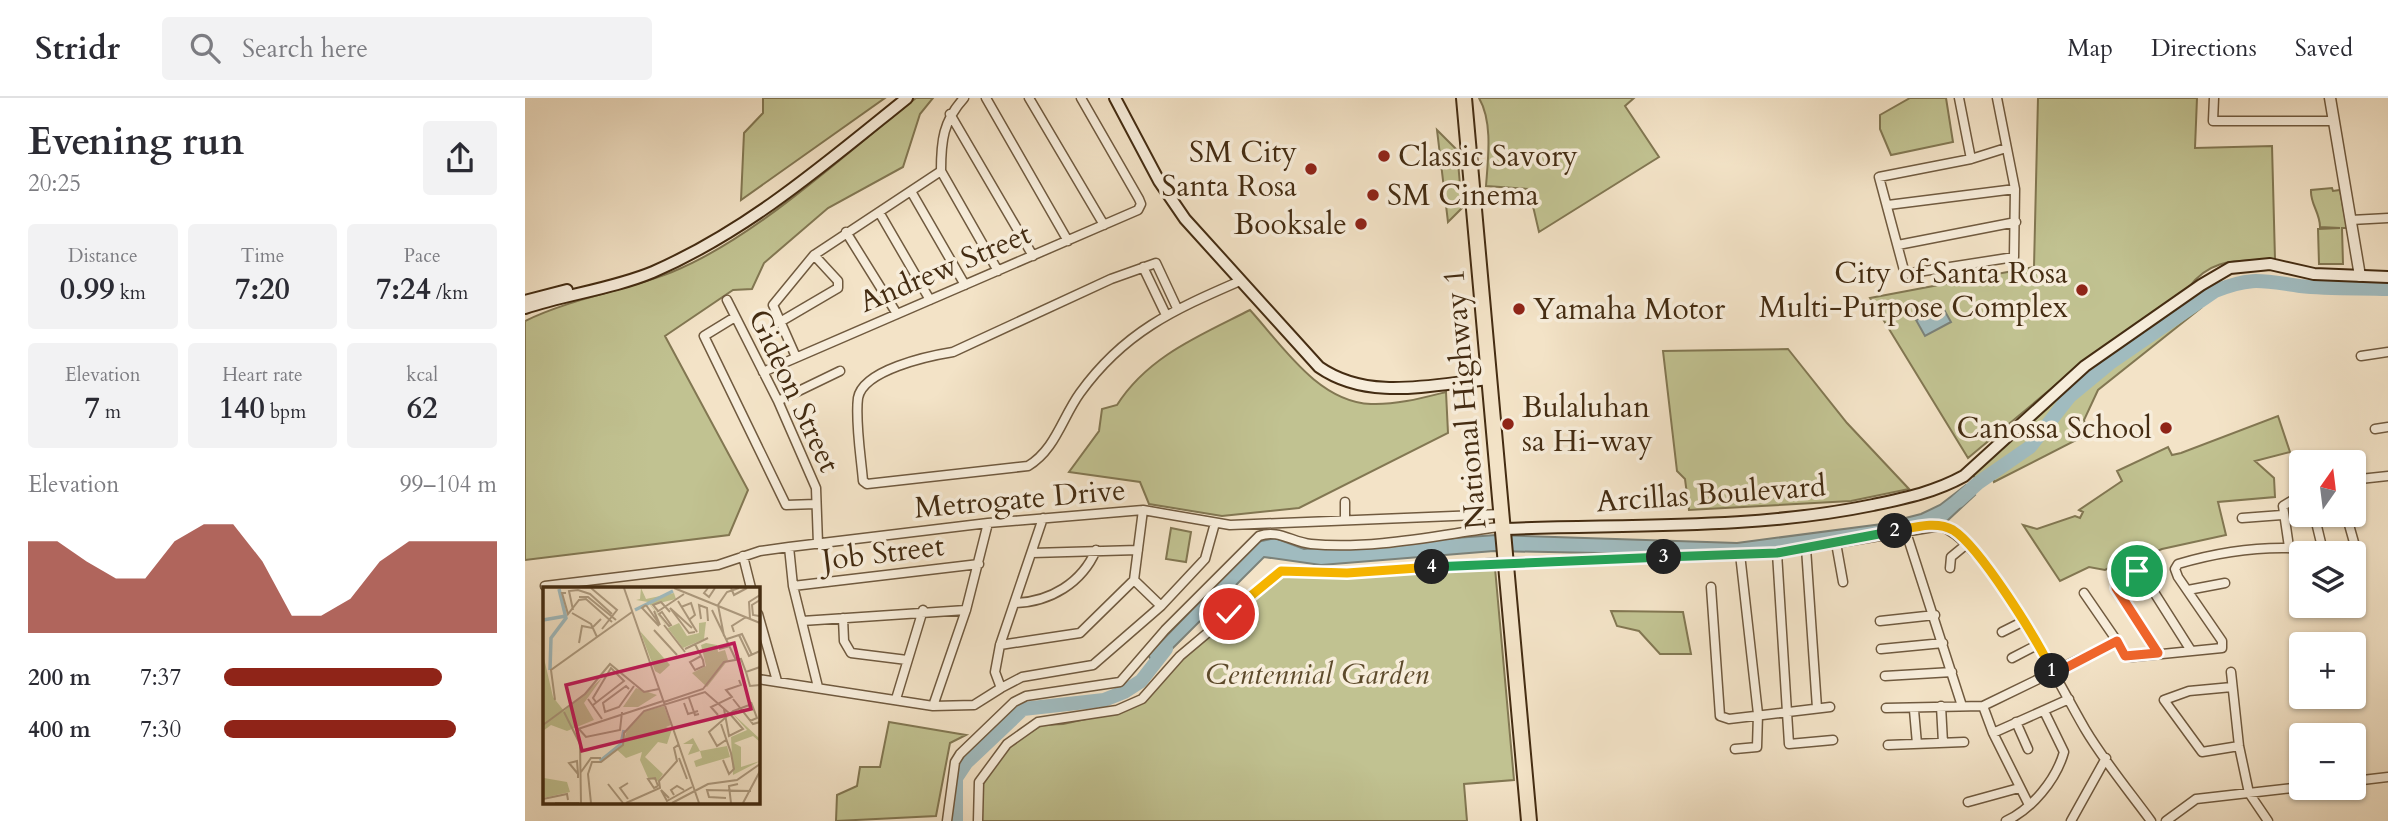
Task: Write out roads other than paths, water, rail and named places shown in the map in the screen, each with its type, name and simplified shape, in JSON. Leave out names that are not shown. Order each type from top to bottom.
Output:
[{"type":"highway","name":"National Highway 1","points":[[1464,98],[1528,821]]},
{"type":"main road","points":[[525,301],[645,270],[724,234],[899,98]]},
{"type":"main road","points":[[525,309],[651,273],[724,234],[775,204],[907,98]]},
{"type":"main road","points":[[1115,98],[1171,199],[1306,355],[1329,374],[1346,383],[1374,389],[1490,379]]},
{"type":"main road","name":"Arcillas Boulevard","points":[[1501,523],[1782,519],[1854,509],[1929,492],[1964,476],[2085,366],[2201,285],[2230,268],[2270,264],[2314,274],[2388,277]]},
{"type":"street","points":[[964,98],[950,114],[941,137],[941,172],[998,271]]},
{"type":"street","points":[[986,98],[1067,241]]},
{"type":"street","points":[[1029,98],[1104,225]]},
{"type":"street","name":"Andrew Street","points":[[763,372],[1138,210],[1141,204],[1081,98]]},
{"type":"street","points":[[1959,98],[1971,159]]},
{"type":"street","points":[[1997,98],[2007,148],[2015,189],[2014,257],[1905,274],[1879,177],[1971,159],[2007,148]]},
{"type":"street","points":[[2214,98],[2213,121],[2334,121]]},
{"type":"street","points":[[2330,98],[2360,276]]},
{"type":"street","points":[[950,114],[1033,256]]},
{"type":"street","points":[[796,357],[773,305],[814,255],[941,172]]},
{"type":"street","points":[[1888,205],[2015,189]]},
{"type":"street","points":[[912,193],[965,285]]},
{"type":"street","points":[[879,212],[930,300]]},
{"type":"street","points":[[2351,220],[2388,218]]},
{"type":"street","points":[[1898,245],[2016,222]]},
{"type":"street","points":[[846,232],[897,314]]},
{"type":"street","points":[[780,321],[839,286],[838,281],[814,255]]},
{"type":"street","points":[[1177,308],[1156,263],[953,352],[926,356],[871,379],[858,397],[863,481],[867,484],[1028,466],[1044,457],[1079,394],[1134,334],[1177,308],[1240,281]]},
{"type":"street","points":[[1143,267],[1166,315]]},
{"type":"street","name":"Gideon Street","points":[[727,300],[778,401],[816,488],[818,544]]},
{"type":"street","points":[[735,317],[704,336],[786,505],[816,503]]},
{"type":"street","points":[[2361,356],[2388,352]]},
{"type":"street","points":[[778,401],[840,371]]},
{"type":"street","points":[[2375,429],[2388,427]]},
{"type":"street","points":[[2366,478],[2388,475]]},
{"type":"street","points":[[1345,502],[1345,520]]},
{"type":"street","points":[[2084,593],[2125,656],[2190,649],[2227,650],[2175,569],[2178,564],[2229,551],[2289,547],[2282,515],[2284,504],[2289,503]]},
{"type":"street","points":[[1000,645],[1080,633],[1134,580],[1143,510]]},
{"type":"street","name":"Metrogate Drive","points":[[552,586],[717,565],[743,556],[789,547],[988,523],[1143,510],[1230,525],[1345,520],[1501,523]]},
{"type":"street","points":[[2242,518],[2282,515]]},
{"type":"street","points":[[1002,688],[995,673],[1000,645],[1044,518]]},
{"type":"street","points":[[933,706],[966,610],[988,523]]},
{"type":"street","points":[[759,679],[933,706],[974,705],[1022,677],[1093,665],[1161,606],[1205,559],[1215,523]]},
{"type":"street","points":[[947,821],[955,762],[1014,702],[1039,692],[1120,682],[1165,630],[1259,536],[1273,532],[1313,544],[1351,543],[1415,539],[1501,523]]},
{"type":"street","points":[[978,821],[979,782],[1007,744],[1038,722],[1117,710],[1142,699],[1180,656],[1277,572],[1347,573],[1506,563],[1777,553],[1905,529],[1940,526],[1952,530],[1968,543],[2024,621],[2106,758],[2151,821]]},
{"type":"street","points":[[1905,529],[1935,615],[1962,706]]},
{"type":"street","points":[[1836,543],[1843,582]]},
{"type":"street","points":[[1950,568],[1951,556],[1968,543]]},
{"type":"street","points":[[789,547],[793,586],[818,687]]},
{"type":"street","points":[[1806,548],[1817,708]]},
{"type":"street","points":[[1015,603],[1054,596],[1090,565],[1096,550]]},
{"type":"street","points":[[1032,553],[1138,550]]},
{"type":"street","points":[[1777,553],[1789,744],[1833,740]]},
{"type":"street","points":[[1735,749],[1757,747],[1758,713],[1740,554]]},
{"type":"street","points":[[743,556],[751,587]]},
{"type":"street","name":"Job Street","points":[[793,586],[979,564]]},
{"type":"street","points":[[2158,653],[2116,588],[2118,578],[2128,572],[2137,571],[2145,578],[2190,649]]},
{"type":"street","points":[[1134,580],[1161,606]]},
{"type":"street","points":[[2188,590],[2225,583]]},
{"type":"street","points":[[1711,587],[1720,716],[1729,719],[1758,713],[1830,708]]},
{"type":"street","points":[[802,621],[923,610],[966,610]]},
{"type":"street","points":[[896,699],[923,610]]},
{"type":"street","points":[[1880,621],[1935,615]]},
{"type":"street","points":[[843,618],[844,641],[851,653],[908,660]]},
{"type":"street","points":[[2002,632],[2024,621]]},
{"type":"street","points":[[761,638],[777,681]]},
{"type":"street","points":[[1886,708],[1914,710],[1941,706],[1983,706],[2054,674],[2117,641]]},
{"type":"street","points":[[1881,649],[1944,643]]},
{"type":"street","points":[[2012,658],[2039,643]]},
{"type":"street","points":[[1885,676],[1952,672]]},
{"type":"street","points":[[2231,672],[2239,746],[2249,793],[2268,821]]},
{"type":"street","points":[[2232,687],[2189,691],[2164,700],[2202,752],[2239,746]]},
{"type":"street","points":[[1993,733],[2069,699]]},
{"type":"street","points":[[1941,706],[1943,743]]},
{"type":"street","points":[[1983,706],[2019,789],[2029,804]]},
{"type":"street","points":[[1914,710],[1917,744]]},
{"type":"street","points":[[2006,821],[2020,814],[2052,779],[2064,752],[2044,711]]},
{"type":"street","points":[[2016,722],[2028,749]]},
{"type":"street","points":[[1888,745],[1964,742]]},
{"type":"street","points":[[2071,821],[2106,758]]},
{"type":"street","points":[[2366,780],[2388,777]]},
{"type":"street","points":[[2166,821],[2196,799],[2289,788]]},
{"type":"street","points":[[1968,802],[2019,789]]},
{"type":"water","points":[[1942,306],[1951,322],[1925,336],[1916,320]]},
{"type":"water","points":[[1966,485],[1975,495],[1947,521],[1783,549],[1698,555],[1494,551],[1321,565],[1264,557],[1155,666],[1148,655],[1257,542],[1275,538],[1304,549],[1496,535],[1737,543],[1882,524],[1921,514],[1940,505]]},
{"type":"waterway","points":[[1958,501],[1978,483],[2030,447],[2070,396],[2110,363],[2215,291],[2239,283],[2258,281],[2311,287],[2388,289]]},
{"type":"waterway","points":[[956,821],[956,778],[966,763],[1023,709],[1104,700],[1124,692],[1141,681],[1166,649]]},
{"type":"place","name":"Classic Savory","points":[[1384,156]]},
{"type":"place","name":"SM City Santa Rosa","points":[[1311,169]]},
{"type":"place","name":"SM Cinema","points":[[1373,195]]},
{"type":"place","name":"Booksale","points":[[1361,224]]},
{"type":"place","name":"City of Santa Rosa Multi-Purpose Complex","points":[[2082,290]]},
{"type":"place","name":"Yamaha Motor","points":[[1519,309]]},
{"type":"place","name":"Bulaluhan sa Hi-way","points":[[1508,424]]},
{"type":"place","name":"Canossa School","points":[[2166,428]]},
{"type":"park label","name":"Centennial Garden","points":[[1317,674]]}]
